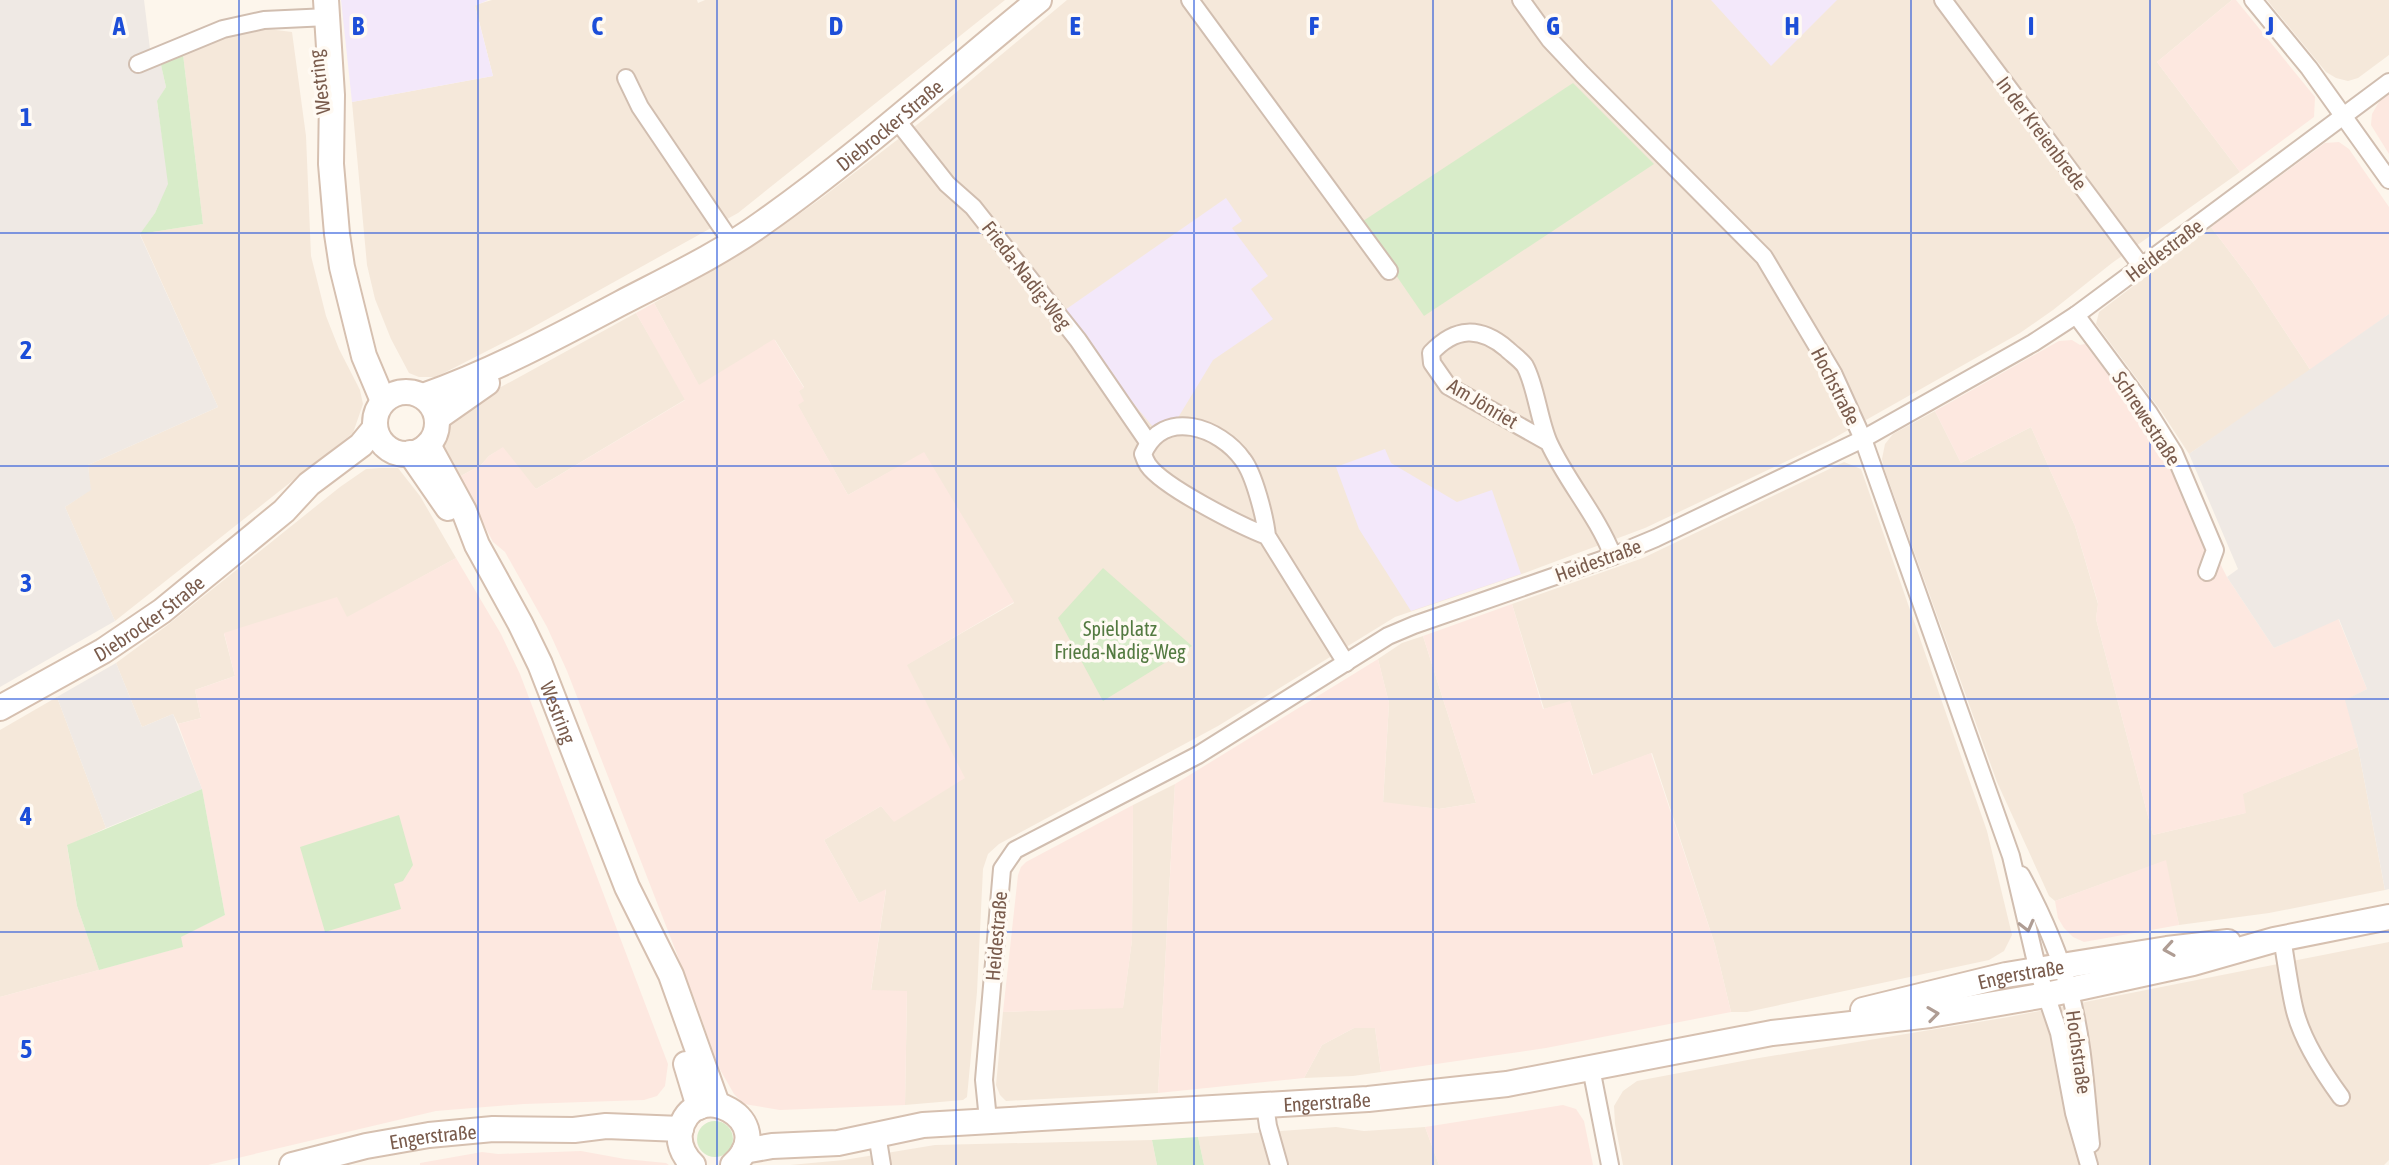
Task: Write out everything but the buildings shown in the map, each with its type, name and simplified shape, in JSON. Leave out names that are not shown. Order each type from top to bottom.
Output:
[{"type":"main road","name":"Diebrocker Straße","points":[[402,396],[449,387],[555,338],[732,243],[806,191],[1039,0]]},
{"type":"main road","name":"Westring","points":[[319,9],[321,102],[331,164],[337,234],[351,306],[402,396],[429,402],[437,418]]},
{"type":"main road","name":"Diebrocker Straße","points":[[437,418],[555,338]]},
{"type":"main road","points":[[402,396],[375,416],[400,443],[434,437],[437,418]]},
{"type":"main road","name":"Diebrocker Straße","points":[[0,708],[126,636],[162,611],[284,511],[309,484],[361,445],[400,443]]},
{"type":"main road","name":"Westring","points":[[400,443],[477,545],[540,664],[627,887],[671,975],[708,1106]]},
{"type":"main road","name":"Engerstraße","points":[[741,1149],[838,1143],[923,1125],[1143,1114],[1428,1094],[1507,1084],[1772,1033],[2006,975],[2054,981],[2211,943],[2278,939],[2389,917]]},
{"type":"main road","points":[[685,1148],[688,1116],[708,1106],[737,1113],[741,1149]]},
{"type":"main road","name":"Engerstraße","points":[[292,1165],[366,1146],[429,1135],[493,1129],[574,1130],[606,1126],[685,1148]]},
{"type":"street","points":[[1190,0],[1389,271]]},
{"type":"street","name":"Hochstraße","points":[[1521,0],[1550,40],[1582,74],[1755,246],[1833,373],[1863,439],[2054,981],[2076,1019],[2091,1165]]},
{"type":"street","name":"In der Kreienbrede","points":[[1943,0],[2142,267]]},
{"type":"street","points":[[2253,0],[2309,68],[2389,180]]},
{"type":"street","points":[[138,64],[223,29],[319,9]]},
{"type":"street","points":[[626,78],[640,107],[732,243]]},
{"type":"street","name":"Heidestraße","points":[[988,1120],[984,1080],[1000,882],[1005,862],[1015,850],[1198,755],[1388,636],[1613,556],[1863,439],[2033,343],[2076,315],[2389,82]]},
{"type":"street","name":"Frieda-Nadig-Weg","points":[[895,118],[947,184],[973,207],[1069,328],[1148,442],[1143,454],[1155,474],[1246,528],[1267,536]]},
{"type":"street","name":"Schrewestraße","points":[[2076,315],[2149,413],[2174,453],[2215,550],[2207,572]]},
{"type":"street","name":"Am Jönriet","points":[[1548,442],[1448,386],[1432,363],[1431,353],[1442,342],[1473,331],[1496,340],[1524,365],[1548,442],[1605,536],[1613,556]]},
{"type":"street","points":[[1148,442],[1165,430],[1182,425],[1200,427],[1227,443],[1245,461],[1265,518],[1267,536],[1346,663]]},
{"type":"street","name":"Hochstraße","points":[[2011,856],[2049,929],[2059,1033],[2074,1113],[2091,1165]]},
{"type":"street","points":[[2278,939],[2299,1024],[2326,1078],[2341,1097]]},
{"type":"street","points":[[1591,1068],[1610,1165]]},
{"type":"street","points":[[1265,1105],[1279,1165]]},
{"type":"street","points":[[877,1134],[882,1165]]},
{"type":"shaded area","points":[[0,0],[144,0],[150,49],[161,65],[166,87],[157,102],[169,184],[140,235],[218,407],[88,465],[91,490],[65,507],[115,621],[0,687]]},
{"type":"shaded area","points":[[341,0],[488,0],[475,6],[493,76],[352,102]]},
{"type":"shaded area","points":[[492,0],[697,0],[698,3],[705,0],[1005,0],[738,213],[526,331],[436,377],[419,377],[409,373],[375,299],[367,265],[352,102],[493,76],[475,5]]},
{"type":"shaded area","points":[[1067,0],[2232,0],[2157,62],[2240,172],[2020,333],[1827,442],[1645,528],[1395,617],[1218,726],[999,844],[988,854],[983,869],[977,992],[967,1097],[963,1100],[905,1105],[907,992],[871,991],[886,890],[859,903],[824,840],[881,806],[894,821],[906,665],[1014,603],[924,453],[848,495],[797,404],[799,391],[804,387],[775,340],[699,386],[654,303],[751,248],[819,200],[923,120]]},
{"type":"shaded area","points":[[1711,0],[1837,0],[1771,66]]},
{"type":"shaded area","points":[[2232,0],[2236,0],[2315,97],[2314,117],[2240,172],[2157,62]]},
{"type":"shaded area","points":[[2267,0],[2389,0],[2389,55],[2358,78],[2348,81],[2336,78],[2326,72]]},
{"type":"shaded area","points":[[268,29],[292,32],[306,136],[311,256],[326,316],[360,390],[363,404],[353,433],[115,621],[65,507],[90,490],[88,465],[218,407],[140,234],[203,224],[183,54],[224,37]]},
{"type":"shaded area","points":[[2389,94],[2389,154],[2371,125],[2372,114],[2379,102]]},
{"type":"shaded area","points":[[2339,142],[2349,149],[2389,207],[2389,314],[2311,371],[2251,280],[2211,227],[2325,143]]},
{"type":"shaded area","points":[[1226,198],[1242,221],[1232,228],[1268,276],[1251,289],[1273,319],[1213,360],[1176,421],[1154,428],[1085,346],[1090,341],[1065,310]]},
{"type":"shaded area","points":[[2211,227],[2251,280],[2311,371],[2189,454],[2096,324],[2099,312]]},
{"type":"shaded area","points":[[654,303],[699,385],[774,339],[804,388],[799,391],[804,401],[798,405],[848,495],[924,452],[1014,602],[907,665],[965,778],[894,822],[881,806],[824,840],[859,903],[886,889],[871,990],[907,991],[905,1105],[780,1110],[744,1104],[734,1094],[718,1066],[567,671],[547,627],[505,552],[493,542],[459,477],[481,465],[503,447],[536,489],[685,400],[636,313]]},
{"type":"shaded area","points":[[636,313],[686,399],[536,489],[499,450],[459,477],[443,449],[449,423],[459,410]]},
{"type":"shaded area","points":[[2389,314],[2389,889],[2385,890],[2358,747],[2345,700],[2367,689],[2339,619],[2274,648],[2227,577],[2238,569],[2189,454]]},
{"type":"shaded area","points":[[2072,340],[2080,345],[2085,344],[2154,435],[2227,577],[2274,648],[2338,618],[2367,689],[2346,700],[2358,747],[2243,794],[2246,813],[2153,835],[2096,619],[2098,603],[2075,526],[2031,427],[1961,463],[1935,411],[2059,341]]},
{"type":"shaded area","points":[[1935,411],[1961,463],[2031,427],[2075,526],[2098,604],[2096,619],[2153,835],[2245,813],[2242,794],[2358,747],[2385,890],[2269,913],[2179,925],[2165,861],[2055,901],[2049,896],[1997,782],[1884,468],[1885,444],[1893,434]]},
{"type":"shaded area","points":[[1385,449],[1391,463],[1457,502],[1492,490],[1521,574],[1411,611],[1359,529],[1336,467]]},
{"type":"shaded area","points":[[1844,462],[1861,469],[1987,831],[2012,935],[2004,951],[1989,960],[1747,1012],[1731,1012],[1715,945],[1652,753],[1593,775],[1570,702],[1544,709],[1512,604],[1643,558]]},
{"type":"shaded area","points":[[398,468],[420,496],[456,558],[347,618],[224,634],[235,676],[195,690],[201,718],[178,724],[173,714],[142,727],[116,663],[366,469]]},
{"type":"shaded area","points":[[456,558],[501,634],[520,674],[668,1064],[665,1086],[657,1096],[644,1100],[436,1111],[208,1165],[0,1165],[0,997],[182,947],[180,937],[225,915],[202,789],[178,724],[201,718],[195,690],[235,676],[224,633],[337,597],[347,617]]},
{"type":"shaded area","points":[[1512,604],[1543,709],[1570,701],[1592,775],[1651,753],[1715,945],[1731,1012],[1546,1048],[1381,1072],[1375,1028],[1354,1028],[1322,1045],[1304,1078],[1158,1093],[1175,784],[1378,659],[1389,703],[1383,802],[1439,809],[1476,803],[1423,636]]},
{"type":"shaded area","points":[[1423,636],[1476,803],[1439,809],[1383,803],[1389,703],[1378,659],[1402,643]]},
{"type":"shaded area","points":[[116,663],[142,727],[173,714],[202,789],[106,828],[57,697]]},
{"type":"shaded area","points":[[57,697],[106,828],[67,846],[77,906],[99,970],[0,997],[0,730]]},
{"type":"shaded area","points":[[1175,784],[1158,1093],[1006,1101],[996,1085],[1003,1012],[1123,1007],[1132,940],[1133,805]]},
{"type":"shaded area","points":[[1133,805],[1132,940],[1123,1008],[1003,1012],[1021,867]]},
{"type":"shaded area","points":[[2166,860],[2179,925],[2084,942],[2073,937],[2058,918],[2055,901]]},
{"type":"shaded area","points":[[2389,942],[2389,1160],[2384,1165],[1623,1165],[1614,1106],[1623,1091],[1637,1081],[2009,1017]]},
{"type":"shaded area","points":[[1354,1028],[1375,1028],[1381,1072],[1304,1078],[1322,1045]]},
{"type":"shaded area","points":[[1563,1105],[1576,1109],[1584,1121],[1593,1165],[1439,1165],[1425,1127]]},
{"type":"shaded area","points":[[1336,1127],[1364,1131],[1425,1127],[1439,1165],[1204,1165],[1198,1137]]},
{"type":"shaded area","points":[[1152,1140],[1157,1165],[790,1165],[844,1160],[935,1145]]},
{"type":"shaded area","points":[[581,1151],[669,1165],[420,1165],[482,1152]]},
{"type":"green space","points":[[183,54],[203,224],[140,234],[155,213],[168,184],[157,101],[166,87],[161,65]]},
{"type":"green space","points":[[1573,83],[1654,164],[1424,316],[1360,223]]},
{"type":"green space","name":"Spielplatz Frieda-Nadig-Weg","points":[[1103,568],[1192,646],[1103,701],[1058,618]]},
{"type":"green space","points":[[202,789],[225,915],[181,937],[183,947],[99,970],[77,906],[67,845]]},
{"type":"green space","points":[[399,815],[413,865],[403,881],[394,884],[401,909],[325,932],[300,847]]},
{"type":"green space","points":[[715,1121],[728,1126],[733,1139],[728,1152],[715,1157],[702,1152],[697,1139],[702,1126]]},
{"type":"green space","points":[[1198,1137],[1204,1165],[1157,1165],[1152,1140]]}]
